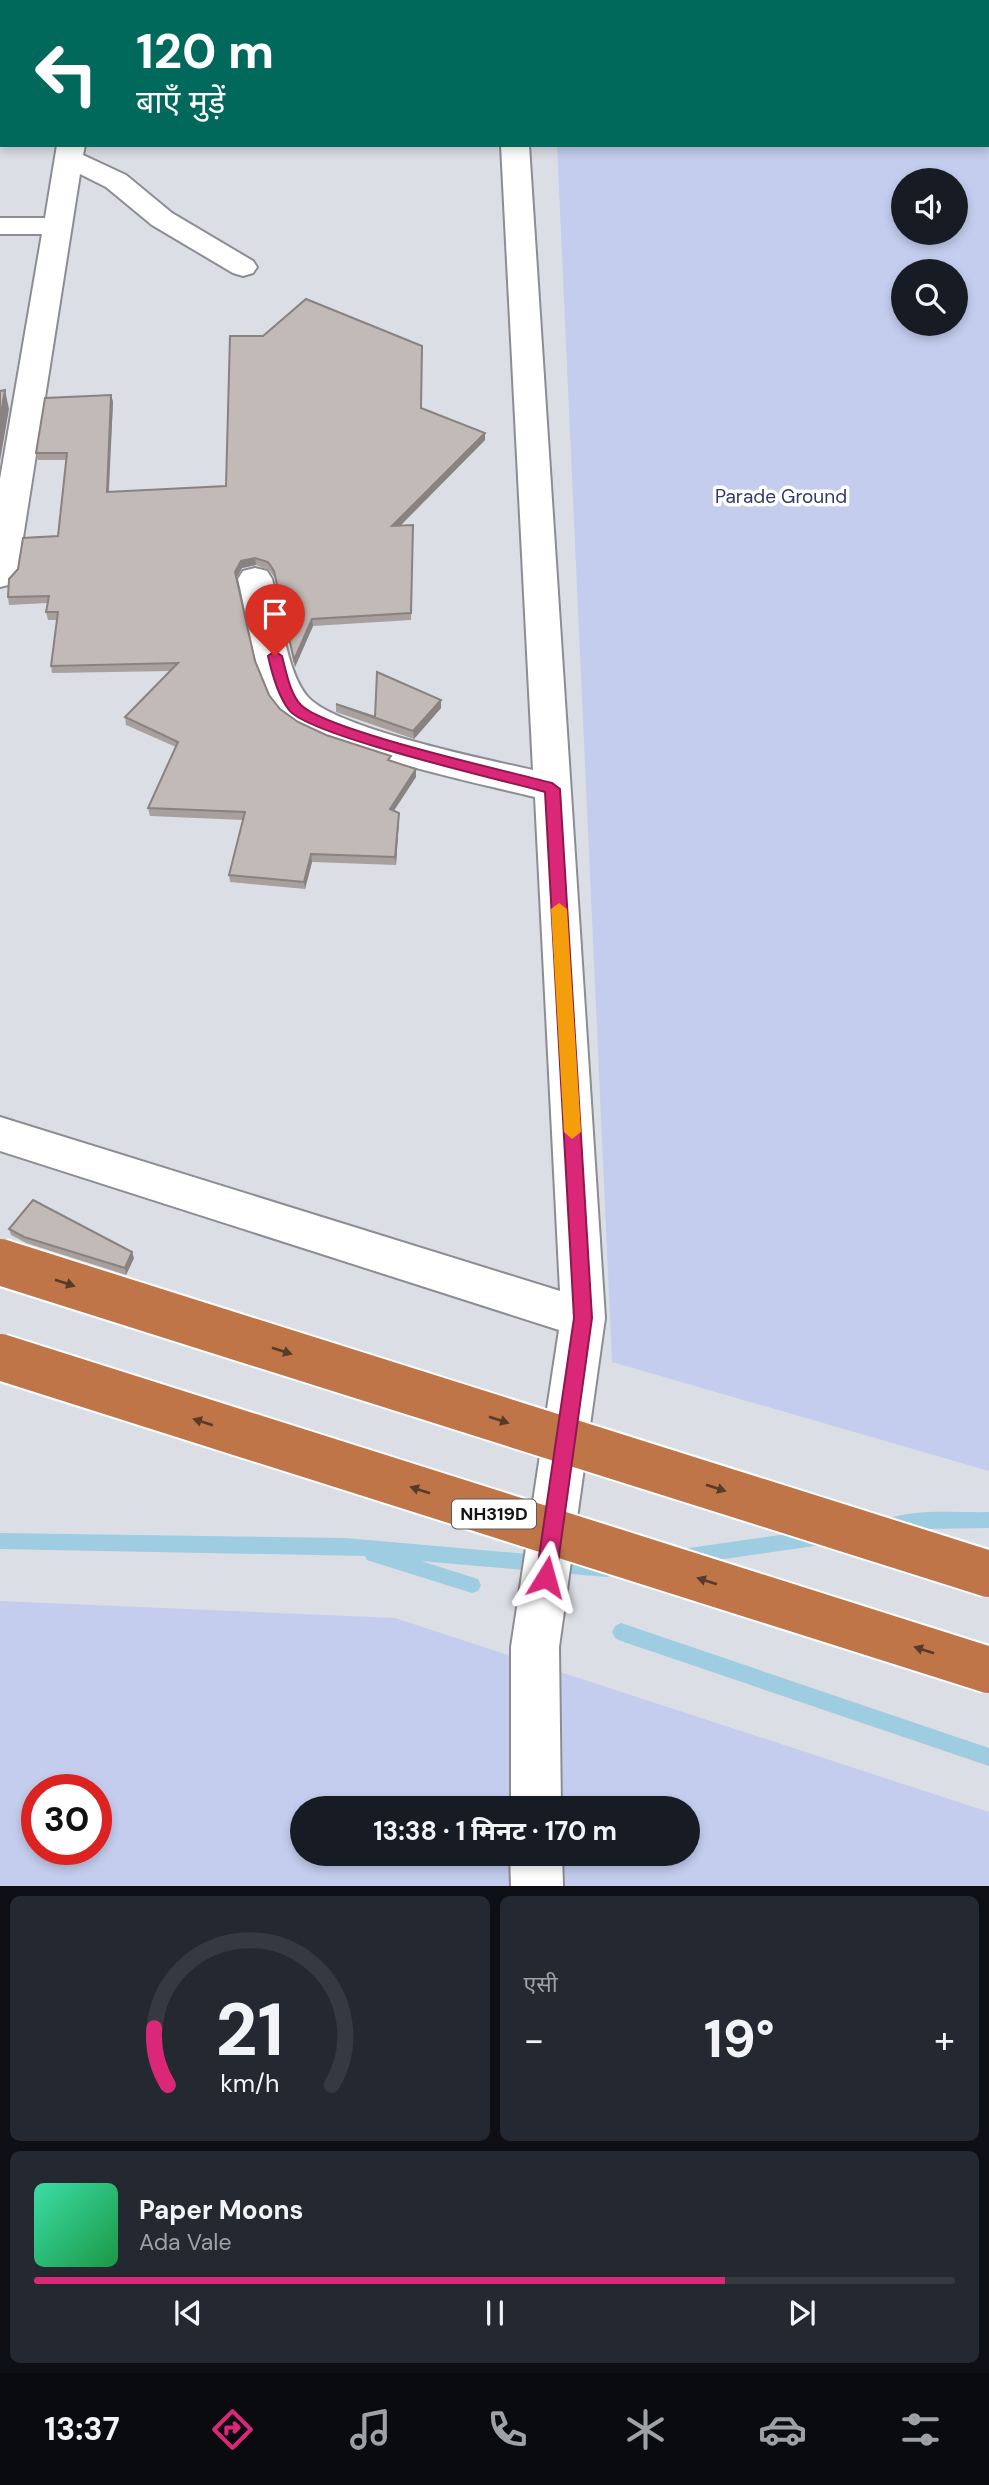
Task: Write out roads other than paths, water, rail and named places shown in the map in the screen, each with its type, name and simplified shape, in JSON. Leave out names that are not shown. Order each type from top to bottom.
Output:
[{"type":"highway","points":[[0,1262],[989,1574]]},
{"type":"highway","name":"NH319D","points":[[0,1357],[989,1670]]},
{"type":"street","points":[[515,147],[583,1318],[536,1647],[536,1796]]},
{"type":"street","points":[[0,576],[70,152],[116,181],[162,219],[243,267]]},
{"type":"street","points":[[0,226],[58,226]]},
{"type":"street","points":[[255,579],[280,677],[296,709],[334,729],[395,748],[552,789]]},
{"type":"street","points":[[0,1134],[583,1318]]},
{"type":"street","points":[[536,1866],[537,1886]]},
{"type":"waterway","points":[[890,1526],[924,1521],[989,1520]]},
{"type":"waterway","points":[[682,1557],[821,1537]]},
{"type":"waterway","points":[[0,1541],[345,1546],[607,1569]]},
{"type":"waterway","points":[[373,1554],[472,1585]]},
{"type":"waterway","points":[[621,1632],[989,1757]]},
{"type":"park label","name":"Parade Ground","points":[[781,496]]}]
